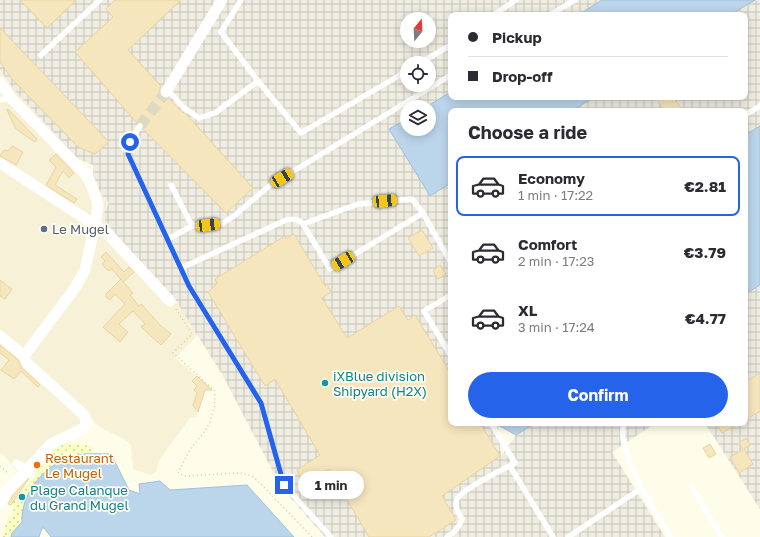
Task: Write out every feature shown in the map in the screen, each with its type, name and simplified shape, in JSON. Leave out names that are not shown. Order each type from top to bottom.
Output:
[{"type":"street","points":[[167,91],[218,2]]},
{"type":"street","points":[[0,82],[6,99],[86,175],[92,186],[98,205],[85,270],[75,288],[24,356]]},
{"type":"street","points":[[0,163],[107,233],[170,301]]},
{"type":"street","points":[[0,336],[24,356],[27,363],[84,415],[87,422],[84,428],[51,444],[8,491],[0,504]]},
{"type":"lane","points":[[41,55],[100,0]]},
{"type":"lane","points":[[241,0],[221,32],[258,81],[301,133],[400,75]]},
{"type":"lane","points":[[498,12],[516,0]]},
{"type":"lane","points":[[555,12],[575,0]]},
{"type":"lane","points":[[432,56],[448,47]]},
{"type":"lane","points":[[168,239],[192,226],[223,223],[269,186],[448,78]]},
{"type":"lane","points":[[167,91],[183,107],[199,118],[215,113],[258,81]]},
{"type":"lane","points":[[748,113],[760,106]]},
{"type":"lane","points":[[140,126],[130,142],[128,154],[189,286],[261,403],[284,485],[331,537]]},
{"type":"lane","points":[[171,184],[192,226]]},
{"type":"lane","points":[[303,224],[358,204],[412,198],[423,213],[448,258]]},
{"type":"lane","points":[[181,268],[286,220],[295,218],[300,220],[303,224],[330,269],[423,213]]},
{"type":"lane","points":[[448,297],[424,311],[448,351]]},
{"type":"lane","points":[[447,537],[457,530],[462,519],[456,504],[458,498],[465,491],[516,463],[494,426]]},
{"type":"lane","points":[[624,426],[622,436],[628,457],[642,488],[671,537]]},
{"type":"lane","points":[[510,466],[553,537]]},
{"type":"lane","points":[[692,487],[722,537]]},
{"type":"lane","points":[[568,537],[642,488]]},
{"type":"path","points":[[170,301],[192,334],[173,354],[214,390],[214,406],[210,422],[205,432],[192,446],[178,472],[184,476],[240,473],[252,476],[312,537]]},
{"type":"path","points":[[519,426],[522,431]]},
{"type":"path","points":[[0,466],[25,473]]},
{"type":"shaded area","points":[[0,0],[760,0],[760,136],[748,143],[748,108],[448,108],[448,426],[498,426],[501,456],[516,435],[530,426],[651,426],[612,452],[665,537],[325,537],[281,487],[223,376],[173,296],[126,246],[105,221],[104,212],[109,203],[102,195],[93,178],[93,165],[78,159],[15,91],[0,70]]},
{"type":"shaded area","points":[[0,71],[15,91],[89,172],[102,195],[109,203],[104,212],[105,221],[126,246],[173,296],[198,335],[175,358],[212,390],[205,390],[196,417],[190,418],[159,460],[156,472],[151,475],[133,469],[131,445],[124,439],[101,428],[87,416],[81,416],[80,425],[18,473],[6,457],[0,453]]},
{"type":"shaded area","points":[[760,285],[760,509],[707,426],[748,426],[748,292]]},
{"type":"sand","name":"Plage Calanque du Grand Mugel","points":[[69,442],[71,446],[75,444],[92,446],[92,454],[77,455],[23,509],[22,523],[12,533],[11,537],[3,537],[7,519],[11,516],[14,509],[11,505],[36,473],[54,455],[51,451]]},
{"type":"water","points":[[602,0],[755,0],[735,12],[583,12]]},
{"type":"water","points":[[448,94],[448,100],[590,100],[576,108],[448,108],[448,185],[430,196],[389,129],[400,123],[400,136],[436,136],[436,101]]},
{"type":"water","points":[[760,126],[760,285],[748,292],[748,133]]},
{"type":"water","points":[[500,426],[530,426],[516,435]]},
{"type":"water","points":[[111,454],[129,490],[140,494],[139,484],[160,481],[170,490],[247,485],[294,537],[51,537],[44,528],[42,528],[39,537],[11,537],[12,533],[22,522],[25,501],[35,483],[50,468],[59,462],[77,455]]},
{"type":"building","points":[[20,0],[76,0],[47,28]]},
{"type":"building","points":[[115,0],[181,0],[128,50],[161,86],[159,91],[160,96],[165,99],[169,98],[187,115],[253,188],[226,213],[143,129],[144,124],[141,122],[137,123],[75,52],[113,17],[106,9]]},
{"type":"building","points":[[0,28],[109,142],[95,154],[78,147],[12,79],[0,62]]},
{"type":"building","points":[[658,100],[675,100],[681,108],[662,108]]},
{"type":"building","points":[[8,109],[37,139],[35,142],[16,129],[7,110]]},
{"type":"building","points":[[12,146],[23,152],[16,165],[0,156],[4,150],[8,151]]},
{"type":"building","points":[[56,154],[74,173],[69,178],[63,171],[55,185],[77,199],[74,203],[46,185],[56,167],[49,160]]},
{"type":"building","points":[[422,230],[433,248],[419,256],[408,238]]},
{"type":"building","name":"iXBlue division Shipyard (H2X)","points":[[294,234],[325,286],[327,284],[331,292],[322,298],[347,338],[399,306],[408,320],[415,315],[448,369],[448,426],[482,426],[500,456],[442,496],[456,520],[429,537],[369,537],[329,469],[304,484],[297,470],[320,455],[275,379],[265,386],[208,292],[217,284],[215,279],[285,236],[286,239]]},
{"type":"building","points":[[106,252],[124,272],[129,267],[134,272],[123,282],[112,269],[108,271],[102,264],[105,261],[101,257]]},
{"type":"building","points":[[440,265],[446,274],[438,279],[433,271]]},
{"type":"building","points":[[121,279],[133,293],[130,295],[139,306],[141,304],[161,326],[171,334],[161,345],[141,327],[145,324],[133,311],[119,324],[128,332],[120,342],[103,327],[125,304],[115,294],[110,300],[106,297],[106,294]]},
{"type":"building","points":[[0,280],[12,289],[5,299],[0,296]]},
{"type":"building","points":[[0,345],[18,360],[22,368],[40,385],[38,387],[21,371],[14,379],[1,370],[9,360],[0,353]]},
{"type":"building","points":[[760,373],[760,411],[748,418],[748,380]]},
{"type":"building","points":[[197,376],[212,390],[205,390],[198,412],[193,406],[197,393],[194,390],[197,386],[192,381]]},
{"type":"building","points":[[718,426],[734,426],[722,433]]},
{"type":"building","points":[[746,438],[750,445],[744,449],[753,464],[739,473],[730,457],[743,450],[739,443]]},
{"type":"building","points":[[710,444],[716,454],[709,458],[703,448]]},
{"type":"building","points":[[29,478],[11,505],[8,504],[13,495]]},
{"type":"tunnel","points":[[140,126],[166,92]]},
{"type":"place","name":"Le Mugel","points":[[44,229]]},
{"type":"place","name":"iXBlue division Shipyard (H2X)","points":[[325,383]]},
{"type":"place","name":"Restaurant Le Mugel","points":[[37,465]]},
{"type":"place","name":"Plage Calanque du Grand Mugel","points":[[22,497]]},
{"type":"route","points":[[130,142],[128,154],[189,286],[261,403],[284,485]]}]
